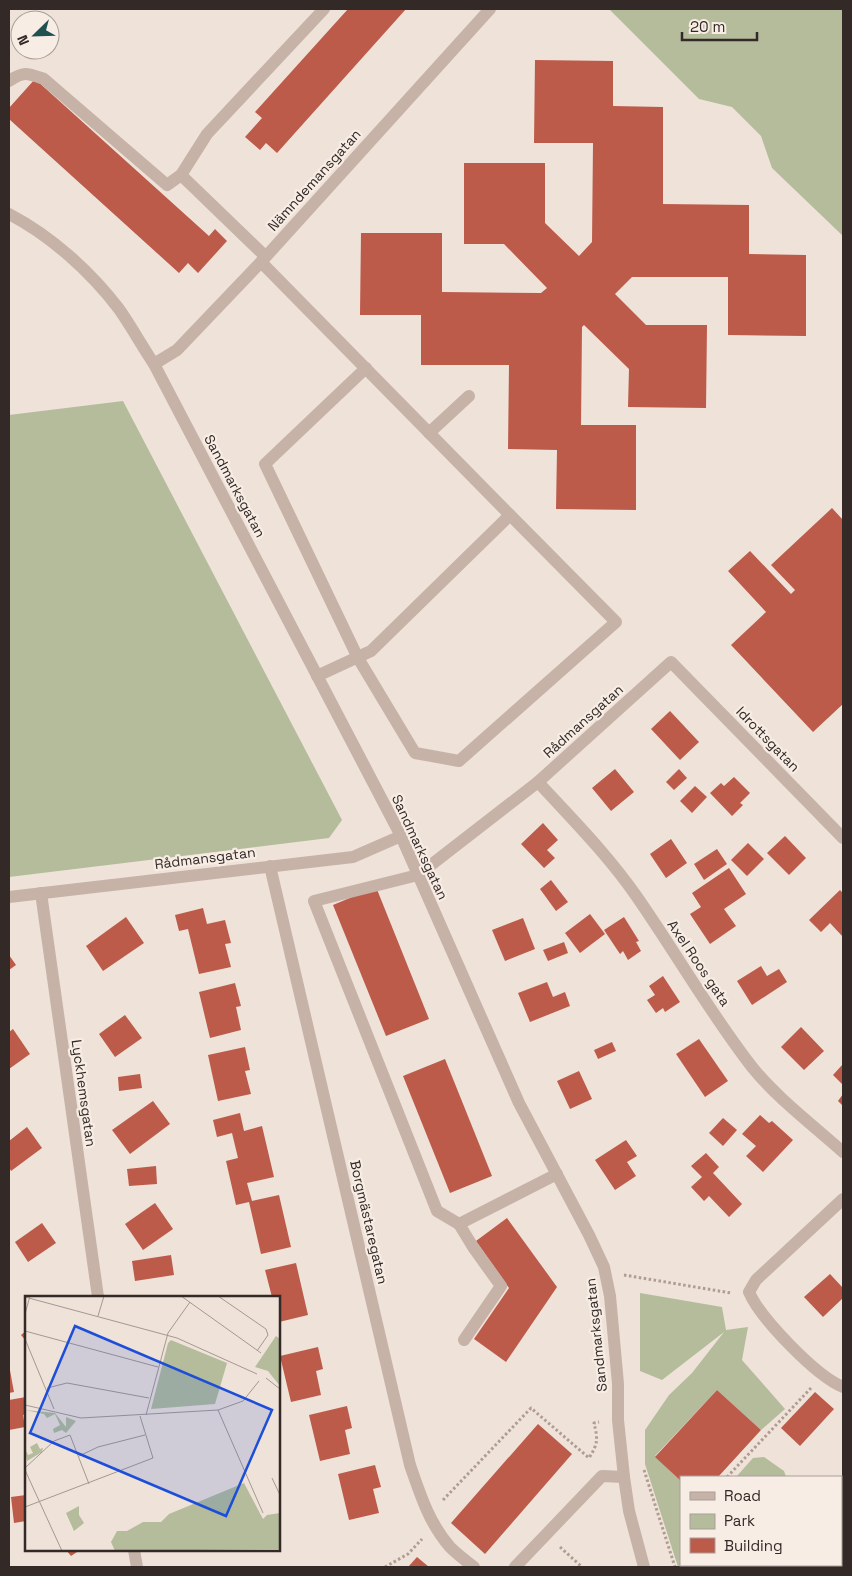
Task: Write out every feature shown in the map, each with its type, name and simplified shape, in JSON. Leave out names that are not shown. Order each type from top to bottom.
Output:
[{"type":"street","points":[[9,81],[21,73],[44,79],[167,185],[181,175],[208,134],[324,9]]},
{"type":"street","name":"Nämndemansgatan","points":[[154,364],[177,350],[263,259],[490,9]]},
{"type":"street","points":[[181,175],[510,516],[616,622],[459,761],[414,754],[358,658],[265,464],[366,368]]},
{"type":"street","name":"Sandmarksgatan","points":[[9,214],[56,245],[87,272],[118,309],[154,364],[401,836],[519,1103],[589,1235],[604,1267],[610,1296],[618,1384],[618,1420],[624,1477],[629,1511],[644,1567]]},
{"type":"street","points":[[429,432],[469,396]]},
{"type":"street","points":[[317,676],[371,652],[510,516]]},
{"type":"street","name":"Rådmansgatan","points":[[418,875],[538,782],[671,662]]},
{"type":"street","name":"Idrottsgatan","points":[[671,662],[843,838]]},
{"type":"street","name":"Axel Roos gata","points":[[538,782],[609,860],[637,896],[709,1007],[753,1068],[787,1103],[843,1152]]},
{"type":"street","name":"Rådmansgatan","points":[[9,897],[353,857],[401,836]]},
{"type":"street","name":"Borgmästaregatan","points":[[270,866],[410,1465],[423,1503],[432,1520],[450,1547],[474,1567]]},
{"type":"street","points":[[418,875],[314,901],[437,1210],[459,1224],[472,1247],[501,1286],[464,1340]]},
{"type":"street","name":"Lyckhemsgatan","points":[[40,893],[98,1296]]},
{"type":"street","points":[[459,1224],[557,1174]]},
{"type":"street","points":[[843,1199],[756,1280],[750,1292],[754,1304],[796,1351],[824,1375],[843,1387]]},
{"type":"street","points":[[515,1567],[602,1476],[624,1477]]},
{"type":"street","points":[[134,1551],[137,1567]]},
{"type":"path","points":[[624,1275],[734,1294]]},
{"type":"path","points":[[728,1476],[824,1375]]},
{"type":"path","points":[[385,1567],[408,1554],[432,1520],[531,1408],[588,1458],[594,1450],[598,1438],[594,1423]]},
{"type":"path","points":[[643,1463],[674,1567]]},
{"type":"path","points":[[553,1541],[582,1567]]},
{"type":"green space","points":[[609,9],[843,9],[843,236],[772,168],[761,136],[732,107],[699,99]]},
{"type":"green space","points":[[123,401],[342,820],[329,838],[9,877],[9,415]]},
{"type":"green space","points":[[640,1293],[722,1307],[726,1330],[748,1327],[742,1360],[785,1409],[761,1430],[717,1390],[655,1456],[680,1480],[680,1566],[693,1567],[678,1567],[645,1464],[645,1430],[669,1395],[692,1373],[724,1332],[662,1380],[640,1371]]},
{"type":"green space","points":[[764,1457],[784,1471],[786,1476],[737,1476],[753,1458]]},
{"type":"building","points":[[348,9],[406,9],[277,153],[266,143],[260,150],[245,137],[262,118],[255,112]]},
{"type":"building","points":[[535,60],[613,61],[613,106],[663,107],[663,204],[749,205],[749,254],[806,255],[806,336],[728,335],[728,277],[632,277],[615,294],[646,325],[707,325],[706,408],[628,407],[629,369],[584,325],[582,327],[581,425],[636,425],[636,510],[556,509],[557,450],[508,449],[509,365],[421,365],[421,315],[360,315],[361,233],[442,233],[442,292],[541,293],[547,288],[504,244],[464,244],[464,163],[545,163],[545,223],[579,256],[592,242],[593,143],[534,143]]},
{"type":"building","points":[[35,79],[209,236],[215,229],[227,241],[198,273],[188,263],[179,273],[9,119],[9,108]]},
{"type":"building","points":[[832,508],[843,520],[843,704],[813,732],[731,645],[766,612],[728,571],[750,551],[791,594],[795,590],[771,565]]},
{"type":"building","points":[[670,711],[699,742],[680,760],[651,729]]},
{"type":"building","points":[[615,769],[634,792],[611,811],[592,788]]},
{"type":"building","points":[[679,769],[687,778],[674,790],[666,782]]},
{"type":"building","points":[[734,777],[750,793],[740,803],[743,805],[732,816],[710,793],[721,783],[724,786]]},
{"type":"building","points":[[695,786],[707,797],[692,813],[680,801]]},
{"type":"building","points":[[543,823],[558,840],[547,850],[555,858],[544,868],[521,844]]},
{"type":"building","points":[[785,836],[806,858],[789,875],[767,853]]},
{"type":"building","points":[[671,839],[687,863],[666,878],[650,854]]},
{"type":"building","points":[[748,843],[764,859],[747,876],[731,860]]},
{"type":"building","points":[[717,849],[727,864],[704,880],[694,864]]},
{"type":"building","points":[[729,868],[746,894],[724,909],[736,926],[710,944],[690,914],[701,907],[692,893]]},
{"type":"building","points":[[551,880],[568,902],[556,911],[540,889]]},
{"type":"building","points":[[376,887],[429,1019],[386,1036],[333,905]]},
{"type":"building","points":[[840,890],[843,893],[843,937],[830,923],[821,932],[809,920]]},
{"type":"building","points":[[203,908],[207,924],[225,920],[231,943],[225,944],[231,967],[199,974],[188,929],[179,931],[175,915]]},
{"type":"building","points":[[590,914],[605,934],[580,953],[565,933]]},
{"type":"building","points":[[126,917],[144,943],[103,971],[86,946]]},
{"type":"building","points":[[624,917],[639,941],[636,942],[641,951],[628,960],[623,951],[620,954],[604,930]]},
{"type":"building","points":[[523,918],[535,949],[505,961],[492,930]]},
{"type":"building","points":[[564,942],[568,953],[548,961],[543,950]]},
{"type":"building","points":[[9,955],[16,965],[9,970]]},
{"type":"building","points":[[761,966],[767,976],[779,969],[787,982],[752,1005],[737,981]]},
{"type":"building","points":[[663,976],[680,1002],[665,1012],[663,1008],[656,1013],[647,1000],[655,995],[649,986]]},
{"type":"building","points":[[547,982],[553,997],[565,992],[570,1006],[530,1022],[518,993]]},
{"type":"building","points":[[235,983],[241,1006],[236,1007],[241,1030],[210,1038],[199,992]]},
{"type":"building","points":[[125,1015],[142,1038],[115,1057],[99,1034]]},
{"type":"building","points":[[801,1027],[824,1051],[804,1070],[781,1047]]},
{"type":"building","points":[[13,1029],[30,1054],[9,1069],[9,1032]]},
{"type":"building","points":[[699,1039],[728,1081],[705,1097],[676,1054]]},
{"type":"building","points":[[612,1042],[616,1051],[598,1059],[594,1050]]},
{"type":"building","points":[[245,1047],[250,1070],[245,1071],[251,1094],[218,1101],[208,1055]]},
{"type":"building","points":[[445,1059],[492,1176],[450,1193],[403,1076]]},
{"type":"building","points":[[843,1064],[843,1085],[833,1075]]},
{"type":"building","points":[[579,1071],[592,1099],[570,1109],[557,1081]]},
{"type":"building","points":[[140,1074],[142,1088],[119,1091],[118,1077]]},
{"type":"building","points":[[843,1094],[843,1106],[838,1101]]},
{"type":"building","points":[[153,1101],[170,1124],[130,1154],[112,1130]]},
{"type":"building","points":[[240,1113],[244,1131],[262,1126],[274,1177],[247,1183],[252,1201],[279,1195],[291,1247],[261,1254],[249,1202],[236,1205],[226,1161],[238,1158],[232,1133],[217,1137],[213,1120]]},
{"type":"building","points":[[760,1115],[769,1123],[772,1121],[793,1140],[763,1172],[746,1156],[756,1146],[742,1134]]},
{"type":"building","points":[[723,1118],[737,1130],[723,1146],[709,1133]]},
{"type":"building","points":[[27,1127],[42,1148],[11,1171],[9,1167],[9,1141]]},
{"type":"building","points":[[626,1140],[637,1156],[627,1162],[636,1176],[615,1190],[595,1160]]},
{"type":"building","points":[[706,1153],[719,1167],[713,1173],[742,1204],[729,1217],[709,1196],[704,1201],[691,1187],[702,1177],[691,1166]]},
{"type":"building","points":[[156,1166],[157,1184],[129,1186],[127,1169]]},
{"type":"building","points":[[155,1203],[173,1229],[143,1250],[125,1224]]},
{"type":"building","points":[[507,1218],[557,1287],[506,1362],[474,1339],[509,1288],[476,1241]]},
{"type":"building","points":[[42,1223],[56,1243],[28,1262],[15,1242]]},
{"type":"building","points":[[171,1255],[174,1275],[135,1281],[132,1261]]},
{"type":"building","points":[[296,1263],[308,1315],[280,1322],[280,1296],[272,1296],[265,1270]]},
{"type":"building","points":[[830,1274],[843,1288],[843,1298],[823,1317],[804,1297]]},
{"type":"building","points":[[25,1332],[25,1340],[21,1335]]},
{"type":"building","points":[[318,1347],[323,1369],[316,1371],[321,1395],[291,1402],[280,1356]]},
{"type":"building","points":[[9,1365],[14,1392],[9,1393]]},
{"type":"building","points":[[717,1390],[761,1430],[719,1476],[680,1476],[680,1480],[655,1457]]},
{"type":"building","points":[[815,1392],[834,1409],[800,1446],[781,1428]]},
{"type":"building","points":[[25,1397],[25,1414],[23,1415],[25,1427],[9,1430],[9,1400]]},
{"type":"building","points":[[347,1406],[352,1428],[345,1430],[350,1454],[320,1461],[309,1415]]},
{"type":"building","points":[[538,1424],[572,1454],[485,1554],[451,1523]]},
{"type":"building","points":[[375,1465],[381,1487],[373,1489],[379,1513],[349,1520],[338,1474]]},
{"type":"building","points":[[25,1495],[25,1521],[14,1523],[11,1497]]},
{"type":"building","points":[[67,1551],[78,1551],[71,1556]]},
{"type":"building","points":[[417,1557],[429,1567],[408,1567]]},
{"type":"building","points":[[752,1566],[792,1566],[791,1567]]}]
